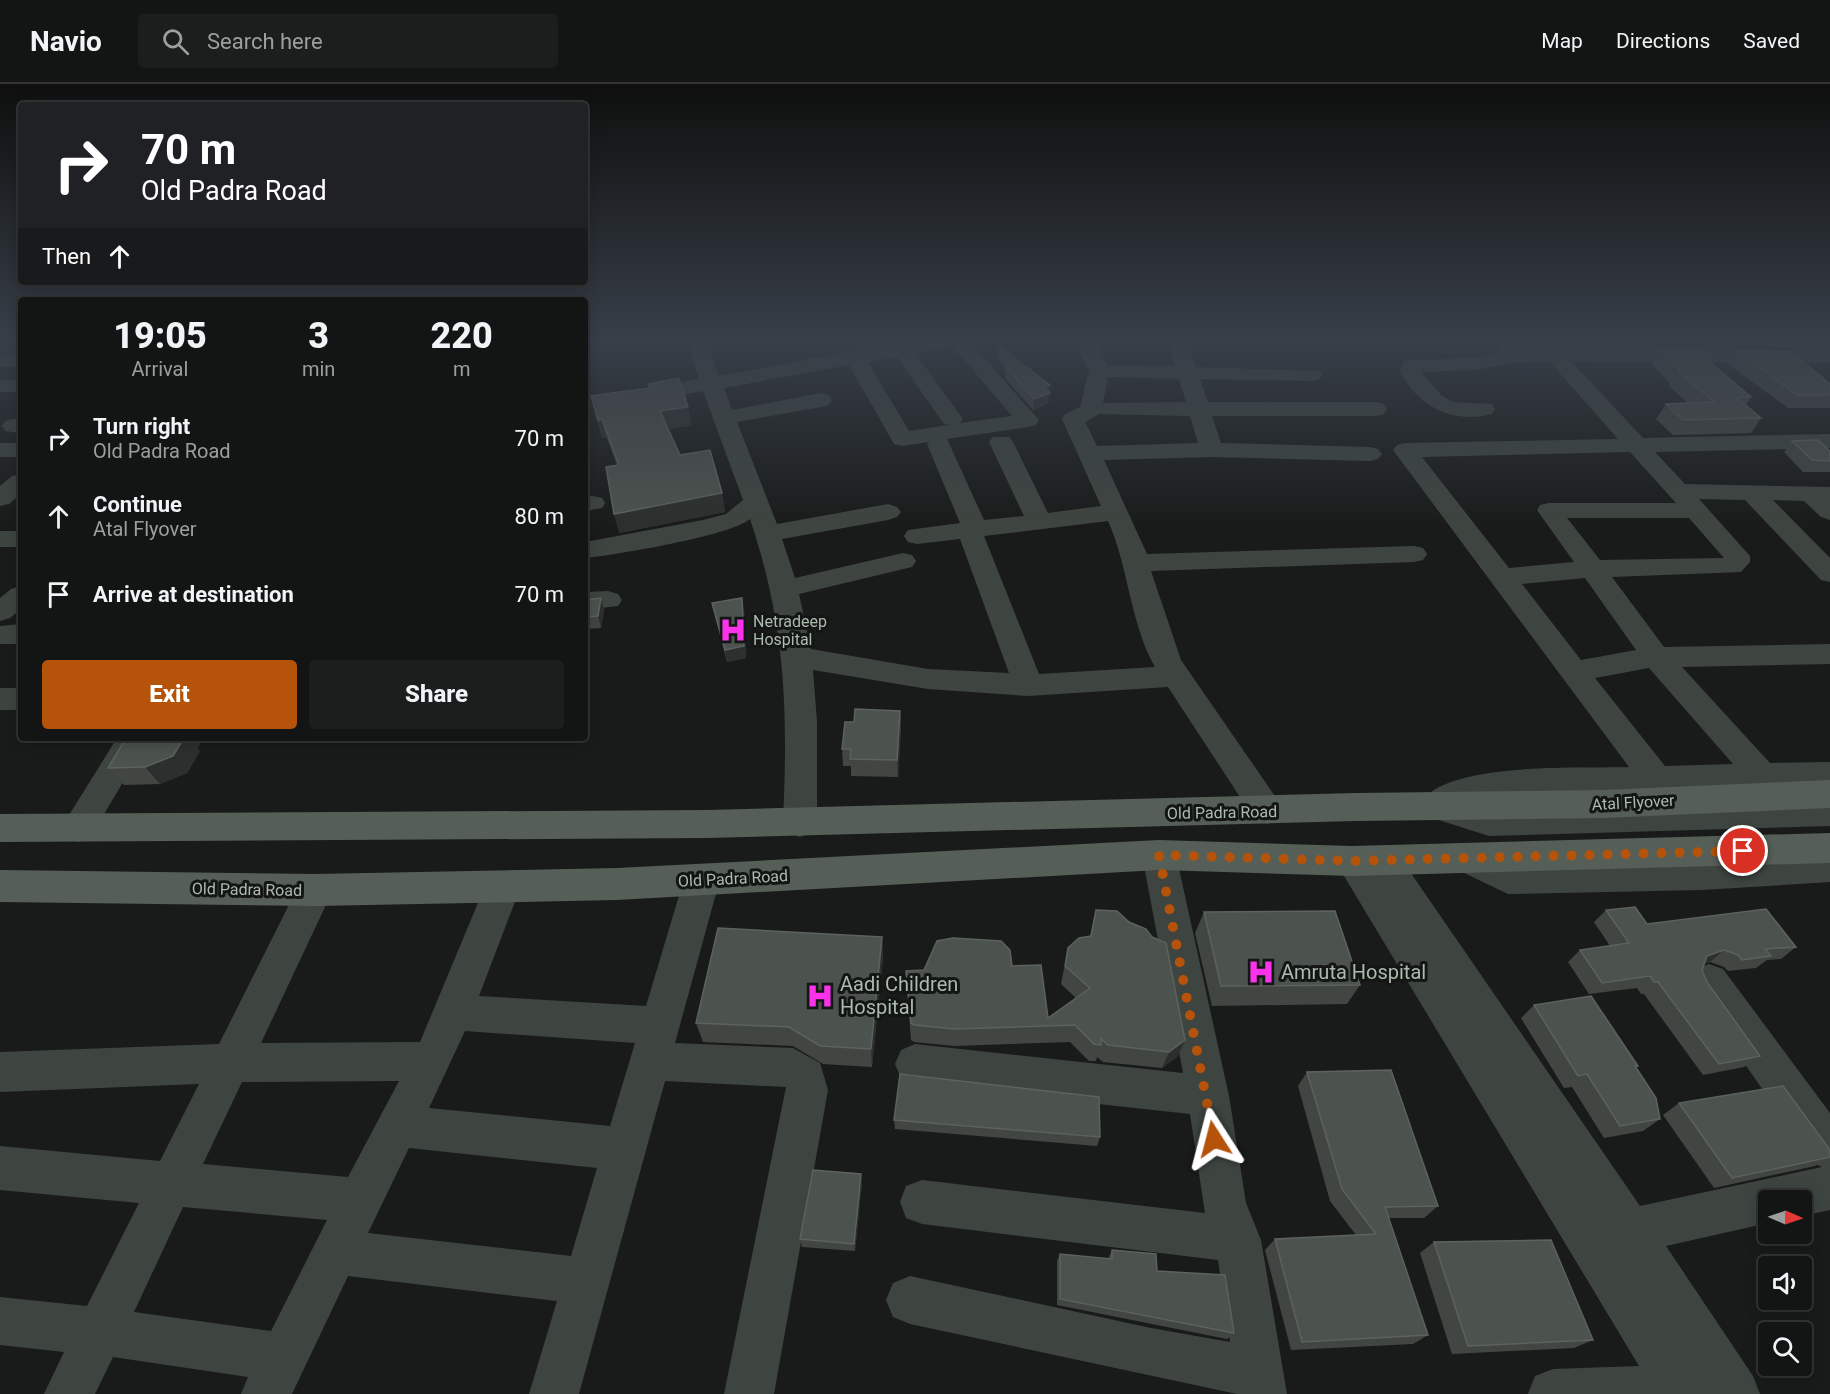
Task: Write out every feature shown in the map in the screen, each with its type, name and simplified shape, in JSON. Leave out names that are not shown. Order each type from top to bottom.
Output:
[{"type":"main road","name":"Atal Flyover","points":[[1435,806],[1603,804],[1830,794]]},
{"type":"main road","name":"Old Padra Road","points":[[0,828],[800,823],[1435,806]]},
{"type":"main road","points":[[1466,858],[1830,848]]},
{"type":"main road","name":"Old Padra Road","points":[[0,886],[315,890],[702,879],[1159,855],[1367,861],[1466,858]]},
{"type":"street","points":[[719,404],[757,501],[783,589],[796,649],[803,701],[800,823]]},
{"type":"street","points":[[724,418],[798,404]]},
{"type":"street","points":[[885,404],[902,439],[1028,420],[1014,404]]},
{"type":"street","points":[[944,404],[952,419]]},
{"type":"street","points":[[1092,404],[1090,411],[1073,418],[1131,544],[1167,662],[1267,811]]},
{"type":"street","points":[[1198,404],[1212,450]]},
{"type":"street","points":[[1438,404],[1441,407],[1455,410],[1484,409]]},
{"type":"street","points":[[1502,577],[1593,569],[1732,566],[1737,562],[1737,556],[1599,404]]},
{"type":"street","points":[[1107,409],[1376,409]]},
{"type":"street","points":[[1656,779],[1405,450],[1830,441]]},
{"type":"street","points":[[1001,442],[1040,521]]},
{"type":"street","points":[[939,444],[1028,685]]},
{"type":"street","points":[[0,450],[18,450]]},
{"type":"street","points":[[1090,453],[1212,450],[1371,454]]},
{"type":"street","points":[[1752,493],[1830,574]]},
{"type":"street","points":[[1761,775],[1656,657],[1549,510],[1688,501],[1752,493],[1820,494],[1830,512]]},
{"type":"street","points":[[588,550],[607,548],[708,527],[735,519],[757,501]]},
{"type":"street","points":[[767,534],[888,512]]},
{"type":"street","points":[[917,536],[1117,512]]},
{"type":"street","points":[[0,539],[18,539]]},
{"type":"street","points":[[1136,563],[1414,554]]},
{"type":"street","points":[[783,589],[903,561]]},
{"type":"street","points":[[8,627],[18,602]]},
{"type":"street","points":[[796,649],[891,673],[928,679],[1047,686],[1177,676]]},
{"type":"street","points":[[1575,671],[1656,657],[1830,654]]},
{"type":"street","points":[[0,699],[18,699]]},
{"type":"street","points":[[78,828],[131,741]]},
{"type":"street","points":[[1435,806],[1464,790],[1495,784],[1830,774]]},
{"type":"street","points":[[1435,806],[1489,822],[1830,813]]},
{"type":"street","points":[[1466,858],[1509,841],[1830,827]]},
{"type":"street","points":[[910,1300],[1151,1353],[1259,1383],[1238,1240],[1224,1203],[1208,1096],[1159,855]]},
{"type":"street","points":[[1466,858],[1508,879],[1702,875],[1830,867]]},
{"type":"street","points":[[1367,861],[1630,1231],[1735,1394]]},
{"type":"street","points":[[1367,861],[1694,1393]]},
{"type":"street","points":[[554,1394],[702,879]]},
{"type":"street","points":[[0,1321],[100,1331],[275,1376],[431,1061],[503,886]]},
{"type":"street","points":[[69,1394],[315,890]]},
{"type":"street","points":[[1709,981],[1830,1149]]},
{"type":"street","points":[[452,1012],[655,1043],[801,1071],[805,1077],[807,1090],[749,1394]]},
{"type":"street","points":[[0,1072],[232,1063],[431,1061]]},
{"type":"street","points":[[915,1064],[1208,1096]]},
{"type":"street","points":[[398,1126],[624,1149]]},
{"type":"street","points":[[5,1176],[173,1182],[361,1201]]},
{"type":"street","points":[[1812,1192],[1830,1188]]},
{"type":"street","points":[[922,1202],[1238,1240]]},
{"type":"street","points":[[1630,1231],[1758,1203]]},
{"type":"street","points":[[336,1252],[586,1281]]},
{"type":"street","points":[[1552,1394],[1694,1393]]},
{"type":"building","points":[[593,404],[687,404],[688,407],[660,411],[680,455],[710,450],[722,493],[614,514],[606,467],[619,465],[602,419],[598,420]]},
{"type":"building","points":[[1666,404],[1744,404],[1761,418],[1683,420]]},
{"type":"building","points":[[1818,440],[1830,451],[1830,461],[1812,460],[1792,441]]},
{"type":"building","points":[[601,598],[598,616],[588,617],[588,600]]},
{"type":"building","points":[[742,598],[744,646],[725,650],[712,603]]},
{"type":"building","points":[[855,709],[900,711],[897,760],[850,759],[851,749],[842,749],[845,722],[854,722]]},
{"type":"building","points":[[124,741],[182,741],[173,756],[145,767],[108,768]]},
{"type":"building","points":[[1635,907],[1647,924],[1766,909],[1796,947],[1765,949],[1771,956],[1742,960],[1738,955],[1724,950],[1707,956],[1702,970],[1707,982],[1760,1056],[1719,1064],[1658,982],[1654,982],[1650,976],[1602,983],[1580,950],[1629,943],[1606,910]]},
{"type":"building","points":[[1096,910],[1117,911],[1129,922],[1146,929],[1152,937],[1166,943],[1185,1040],[1169,1052],[1108,1045],[1101,1039],[1101,1045],[1094,1044],[1075,1025],[955,1029],[911,1023],[906,971],[924,970],[937,941],[953,938],[1001,941],[1010,950],[1012,966],[1041,965],[1048,1018],[1090,988],[1065,966],[1068,948],[1079,938],[1091,936]]},
{"type":"building","points":[[1335,911],[1360,985],[1221,986],[1204,912]]},
{"type":"building","points":[[718,928],[882,937],[871,1049],[820,1046],[789,1027],[696,1023]]},
{"type":"building","points":[[1591,996],[1638,1066],[1635,1066],[1656,1098],[1660,1119],[1620,1126],[1587,1074],[1578,1076],[1534,1005]]},
{"type":"building","points":[[1391,1070],[1438,1206],[1385,1207],[1428,1335],[1302,1342],[1275,1239],[1376,1234],[1342,1189],[1307,1072]]},
{"type":"building","points":[[900,1074],[1099,1097],[1100,1137],[894,1120]]},
{"type":"building","points":[[1783,1086],[1830,1150],[1830,1157],[1732,1178],[1679,1103]]},
{"type":"building","points":[[813,1170],[861,1174],[854,1244],[800,1239]]},
{"type":"building","points":[[1551,1240],[1593,1340],[1468,1346],[1434,1242]]},
{"type":"building","points":[[1112,1250],[1156,1254],[1157,1271],[1225,1275],[1234,1333],[1060,1299],[1060,1254],[1112,1259]]},
{"type":"place","name":"Netradeep Hospital","points":[[733,630]]},
{"type":"place","name":"Amruta Hospital","points":[[1261,972]]},
{"type":"place","name":"Aadi Children Hospital","points":[[820,996]]},
{"type":"route","points":[[1214,1139],[1208,1096],[1159,855],[1352,861],[1743,851]]}]
